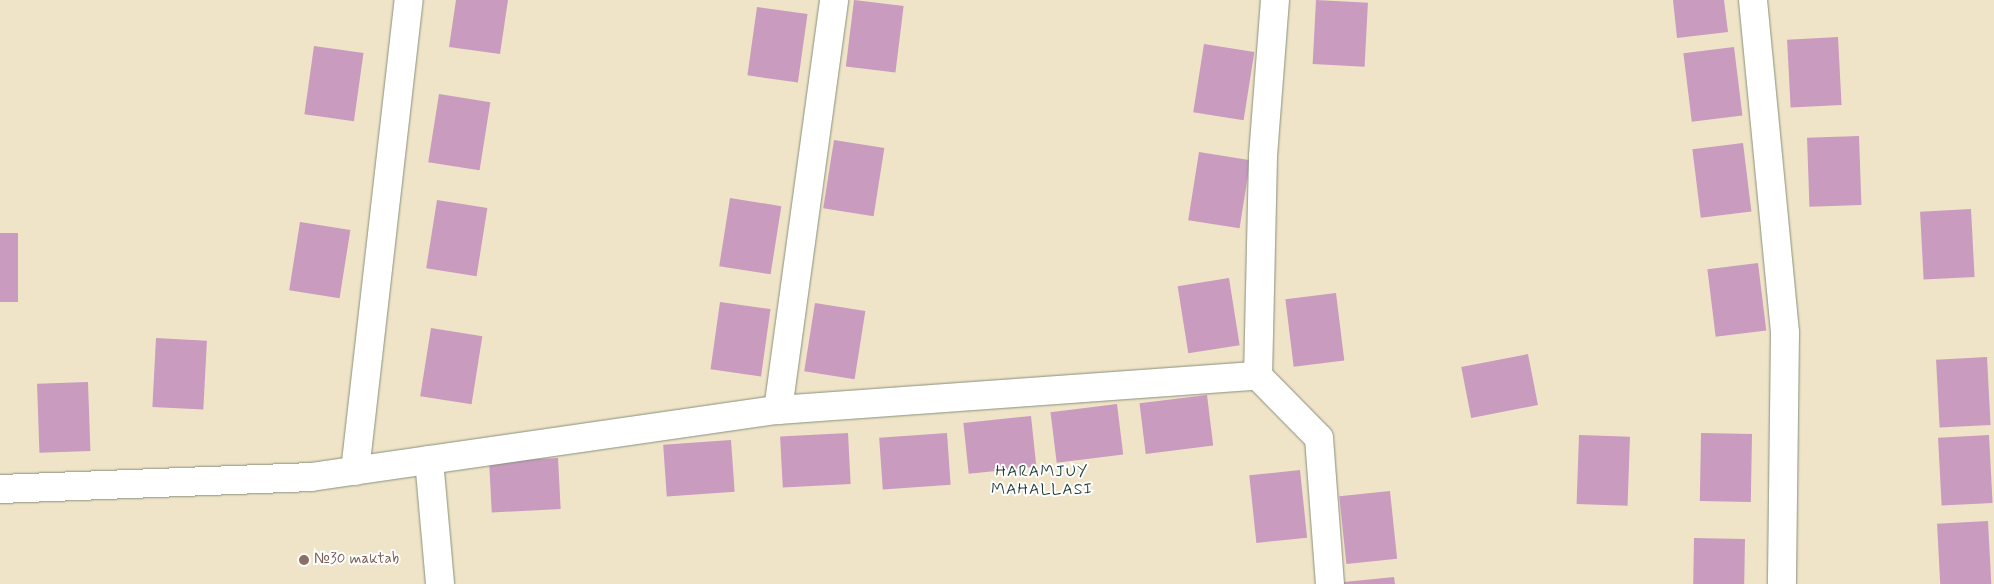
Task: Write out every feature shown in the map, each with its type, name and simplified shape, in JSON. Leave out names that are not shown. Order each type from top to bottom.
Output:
[{"type":"street","points":[[355,471],[409,0]]},
{"type":"street","points":[[778,410],[834,0]]},
{"type":"street","points":[[1275,0],[1263,157],[1258,376],[1319,438],[1330,584]]},
{"type":"street","points":[[1753,0],[1785,333],[1782,584]]},
{"type":"street","points":[[0,489],[311,477],[778,410],[1258,376]]},
{"type":"street","points":[[429,460],[440,584]]},
{"type":"building","points":[[456,0],[508,0],[500,54],[449,47]]},
{"type":"building","points":[[854,0],[904,6],[895,73],[846,67]]},
{"type":"building","points":[[1316,0],[1368,3],[1365,67],[1313,64]]},
{"type":"building","points":[[1673,0],[1724,0],[1728,32],[1677,38]]},
{"type":"building","points":[[757,7],[808,14],[798,82],[747,75]]},
{"type":"building","points":[[1838,37],[1842,105],[1791,108],[1787,40]]},
{"type":"building","points":[[1204,44],[1254,52],[1244,120],[1193,112]]},
{"type":"building","points":[[314,46],[364,53],[354,121],[304,114]]},
{"type":"building","points":[[1734,47],[1742,115],[1692,122],[1683,53]]},
{"type":"building","points":[[439,94],[490,102],[480,170],[428,162]]},
{"type":"building","points":[[1859,136],[1861,205],[1809,207],[1807,138]]},
{"type":"building","points":[[834,140],[884,148],[874,216],[823,208]]},
{"type":"building","points":[[1743,143],[1751,211],[1701,218],[1692,149]]},
{"type":"building","points":[[1199,152],[1250,160],[1240,228],[1188,220]]},
{"type":"building","points":[[730,198],[781,206],[771,274],[719,266]]},
{"type":"building","points":[[437,200],[487,208],[477,276],[426,268]]},
{"type":"building","points":[[1971,209],[1975,277],[1924,280],[1920,212]]},
{"type":"building","points":[[300,222],[350,230],[340,298],[289,290]]},
{"type":"building","points":[[0,233],[18,233],[18,302],[0,302]]},
{"type":"building","points":[[1758,263],[1766,330],[1716,337],[1707,269]]},
{"type":"building","points":[[1229,278],[1240,345],[1188,353],[1178,286]]},
{"type":"building","points":[[1336,293],[1344,360],[1294,367],[1285,299]]},
{"type":"building","points":[[720,302],[771,309],[761,376],[711,369]]},
{"type":"building","points":[[815,303],[865,311],[855,379],[804,371]]},
{"type":"building","points":[[431,328],[482,336],[472,404],[420,396]]},
{"type":"building","points":[[156,338],[207,341],[203,410],[152,407]]},
{"type":"building","points":[[1528,354],[1538,405],[1471,418],[1461,367]]},
{"type":"building","points":[[1987,357],[1991,425],[1940,428],[1936,360]]},
{"type":"building","points":[[88,382],[90,451],[39,453],[37,384]]},
{"type":"building","points":[[1207,395],[1213,446],[1146,454],[1140,403]]},
{"type":"building","points":[[1117,404],[1123,455],[1057,463],[1050,412]]},
{"type":"building","points":[[1031,416],[1036,467],[969,474],[963,423]]},
{"type":"building","points":[[848,433],[851,484],[783,487],[780,437]]},
{"type":"building","points":[[947,433],[951,485],[883,490],[879,438]]},
{"type":"building","points":[[1701,433],[1752,434],[1751,502],[1700,501]]},
{"type":"building","points":[[1579,435],[1630,437],[1628,506],[1577,504]]},
{"type":"building","points":[[1989,435],[1993,503],[1942,506],[1938,438]]},
{"type":"building","points":[[731,440],[735,492],[667,497],[663,445]]},
{"type":"building","points":[[558,458],[561,509],[492,513],[489,462]]},
{"type":"building","points":[[1300,470],[1307,538],[1256,543],[1249,475]]},
{"type":"building","points":[[1390,491],[1397,559],[1346,564],[1339,496]]},
{"type":"building","points":[[1988,521],[1991,584],[1940,584],[1937,524]]},
{"type":"building","points":[[1694,538],[1745,539],[1744,584],[1693,584]]},
{"type":"building","points":[[1394,577],[1395,584],[1344,584],[1344,582]]},
{"type":"place","name":"№30 maktab","points":[[304,560]]},
{"type":"district","name":"HARAMJUY MAHALLASI","points":[[1042,481]]}]
